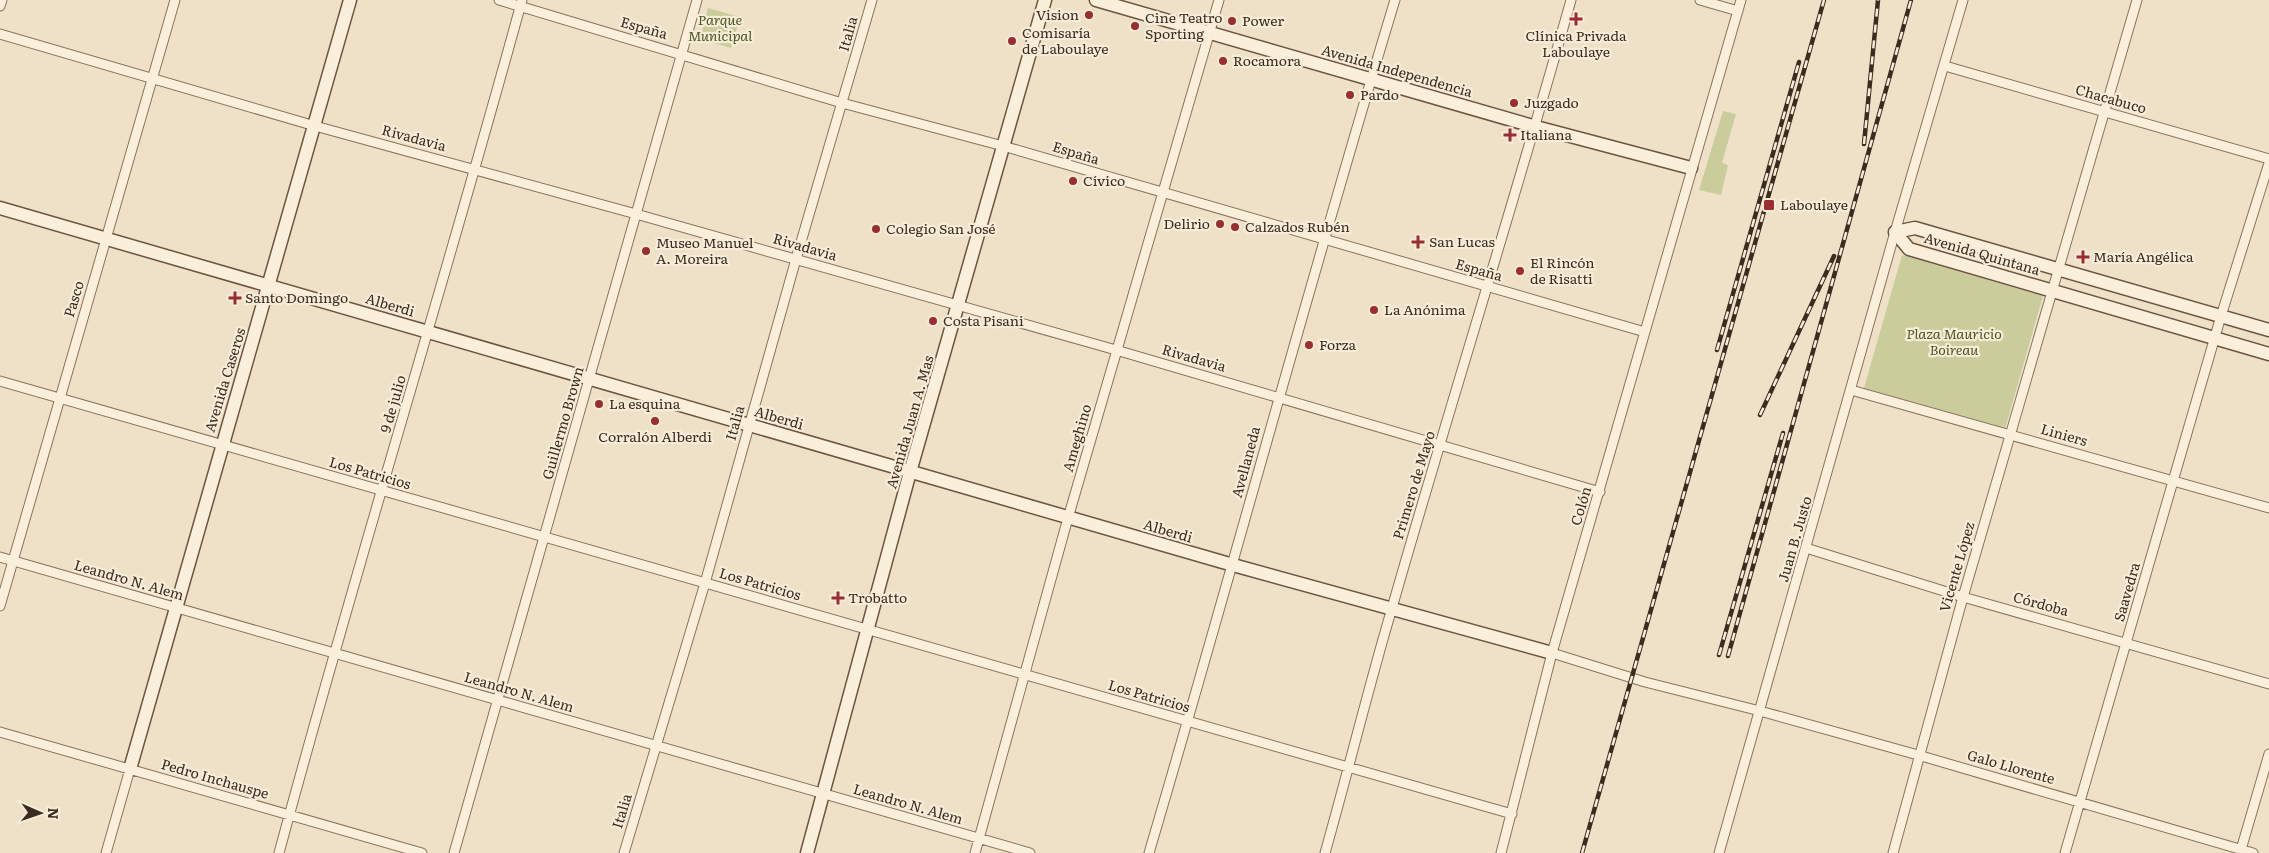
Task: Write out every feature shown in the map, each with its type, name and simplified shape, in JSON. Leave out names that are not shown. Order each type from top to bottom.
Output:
[{"type":"main road","name":"Avenida Caseros","points":[[130,769],[221,444],[269,286],[350,0]]},
{"type":"main road","name":"Avenida Juan A. Mas","points":[[807,853],[910,472],[1045,0]]},
{"type":"main road","name":"Avenida Independencia","points":[[1096,0],[1536,127],[1691,168]]},
{"type":"main road","name":"Alberdi","points":[[0,208],[1068,518],[1552,653]]},
{"type":"main road","name":"Avenida Quintana","points":[[2269,330],[1915,228],[1895,232],[1909,249],[2269,354]]},
{"type":"street","points":[[0,6],[2,0]]},
{"type":"street","name":"Pasco","points":[[0,606],[153,79],[174,0]]},
{"type":"street","name":"España","points":[[500,0],[522,3],[842,103],[1003,146],[1645,332]]},
{"type":"street","name":"Guillermo Brown","points":[[454,853],[697,0]]},
{"type":"street","name":"Italia","points":[[624,853],[705,583],[796,259],[872,0]]},
{"type":"street","name":"Ameghino","points":[[976,853],[1068,518],[1218,0]]},
{"type":"street","name":"Avellaneda","points":[[1149,853],[1233,565],[1278,397],[1395,0]]},
{"type":"street","name":"Primero de Mayo","points":[[1325,853],[1391,609],[1441,445],[1486,286],[1536,127],[1571,0]]},
{"type":"street","points":[[1700,0],[1738,11]]},
{"type":"street","name":"Colón","points":[[1501,853],[1552,653],[1741,0]]},
{"type":"street","name":"Juan B. Justo","points":[[1719,853],[1895,232],[1963,0]]},
{"type":"street","name":"Vicente López","points":[[1893,853],[1918,755],[1963,597],[2106,112],[2137,0]]},
{"type":"street","name":"9 de julio","points":[[279,853],[522,3]]},
{"type":"street","name":"Rivadavia","points":[[0,34],[315,126],[476,169],[959,305],[1600,492]]},
{"type":"street","name":"Chacabuco","points":[[1945,66],[2269,159]]},
{"type":"street","name":"Saavedra","points":[[2066,853],[2221,316],[2269,163]]},
{"type":"street","name":"Los Patricios","points":[[0,381],[1512,814]]},
{"type":"street","name":"Liniers","points":[[1851,390],[2269,508]]},
{"type":"street","name":"Córdoba","points":[[1806,548],[1963,597],[2127,642],[2269,684]]},
{"type":"street","name":"Leandro N. Alem","points":[[0,557],[1030,853]]},
{"type":"street","name":"Galo Llorente","points":[[1552,653],[1645,682],[1760,711],[2080,801],[2241,851],[2253,853]]},
{"type":"street","name":"Pedro Inchauspe","points":[[0,732],[422,853]]},
{"type":"street","points":[[2241,851],[2269,754]]},
{"type":"street","points":[[106,853],[130,769]]},
{"type":"green space","name":"Parque Municipal","points":[[708,8],[740,17],[731,48],[700,39]]},
{"type":"green space","points":[[1723,111],[1736,114],[1722,163],[1728,165],[1721,195],[1699,190]]},
{"type":"green space","name":"Plaza Mauricio Boireau","points":[[1902,255],[2043,296],[2005,429],[1864,388]]},
{"type":"railway","points":[[1582,853],[1824,0]]},
{"type":"railway","points":[[1864,144],[1878,0]]},
{"type":"railway","points":[[1728,656],[1911,0]]},
{"type":"railway","points":[[1717,350],[1799,62]]},
{"type":"railway","points":[[1760,415],[1834,256]]},
{"type":"railway","points":[[1719,655],[1783,433]]},
{"type":"place","name":"Vision","points":[[1089,15]]},
{"type":"place","name":"Clínica Privada Laboulaye","points":[[1576,19]]},
{"type":"place","name":"Power","points":[[1232,21]]},
{"type":"place","name":"Cine Teatro Sporting","points":[[1135,26]]},
{"type":"place","name":"Comisaría de Laboulaye","points":[[1012,41]]},
{"type":"place","name":"Rocamora","points":[[1223,61]]},
{"type":"place","name":"Pardo","points":[[1350,95]]},
{"type":"place","name":"Juzgado","points":[[1514,103]]},
{"type":"place","name":"Italiana","points":[[1510,135]]},
{"type":"place","name":"Cívico","points":[[1073,181]]},
{"type":"place","name":"Laboulaye","points":[[1769,205]]},
{"type":"place","name":"Delirio","points":[[1220,224]]},
{"type":"place","name":"Calzados Rubén","points":[[1235,227]]},
{"type":"place","name":"Colegio San José","points":[[876,229]]},
{"type":"place","name":"San Lucas","points":[[1418,242]]},
{"type":"place","name":"Museo Manuel A. Moreira","points":[[646,251]]},
{"type":"place","name":"María Angélica","points":[[2083,257]]},
{"type":"place","name":"El Rincón de Risatti","points":[[1520,271]]},
{"type":"place","name":"Santo Domingo","points":[[235,298]]},
{"type":"place","name":"La Anónima","points":[[1374,310]]},
{"type":"place","name":"Costa Pisani","points":[[933,321]]},
{"type":"place","name":"Forza","points":[[1309,345]]},
{"type":"place","name":"La esquina","points":[[599,404]]},
{"type":"place","name":"Corralón Alberdi","points":[[655,421]]},
{"type":"place","name":"Trobatto","points":[[838,598]]}]
